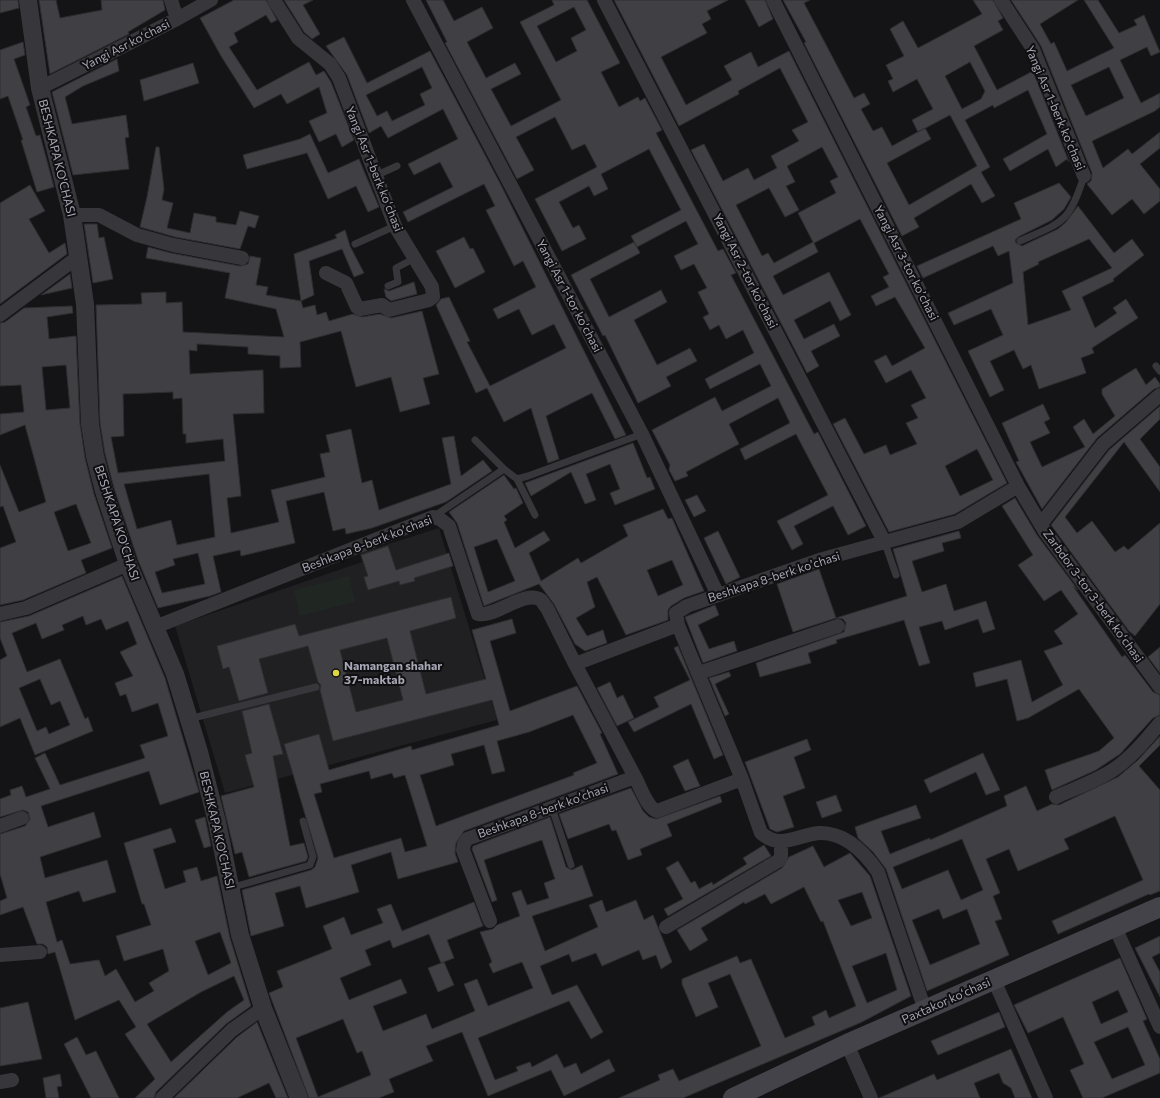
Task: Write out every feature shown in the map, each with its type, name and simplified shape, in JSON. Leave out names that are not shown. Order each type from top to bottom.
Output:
[{"type":"main road","name":"Paxtakor koʻchasi","points":[[733,1098],[847,1044],[1160,907]]},
{"type":"street","name":"BESHKAPA KO'CHASI","points":[[28,0],[40,88],[72,215],[85,304],[90,424],[95,456],[128,564],[175,674],[217,822],[240,935],[263,1008],[300,1098]]},
{"type":"street","points":[[171,0],[177,19]]},
{"type":"street","name":"Yangi Asr koʻchasi","points":[[40,88],[177,19],[211,0]]},
{"type":"street","name":"Yangi Asr 1-berk koʻchasi","points":[[274,0],[298,38],[330,64],[339,78],[395,226],[432,286],[433,296],[429,300],[389,310],[382,305],[360,309],[357,308],[346,283],[326,273]]},
{"type":"street","name":"Yangi Asr 1-tor koʼchasi","points":[[413,0],[642,434],[718,595]]},
{"type":"street","name":"Yangi Asr 2-tor koʼchasi","points":[[604,0],[885,543]]},
{"type":"street","name":"Yangi Asr 3-tor koʼchasi","points":[[773,0],[1018,486],[1040,524]]},
{"type":"street","name":"Yangi Asr 1-berk koʻchasi","points":[[1001,0],[1033,49],[1084,176]]},
{"type":"street","points":[[72,215],[99,215],[137,236],[173,245],[242,258]]},
{"type":"street","points":[[0,315],[78,257]]},
{"type":"street","points":[[1040,524],[1103,444],[1160,396]]},
{"type":"street","name":"Beshkapa 8-berk koʼchasi","points":[[678,624],[675,617],[676,613],[680,610],[718,595],[819,560],[958,522],[1018,486]]},
{"type":"street","name":"Beshkapa 8-berk koʼchasi","points":[[156,627],[433,517],[440,519],[449,526],[478,614],[487,614],[532,597],[541,600],[547,608],[575,664],[654,810],[657,811],[742,779]]},
{"type":"street","name":"Zarbdor 3-tor 3-berk koʻchasi","points":[[1040,524],[1160,687]]},
{"type":"street","points":[[0,614],[26,608],[128,564]]},
{"type":"street","points":[[575,664],[678,624],[742,779],[761,833],[767,839],[781,842],[820,833],[832,835],[845,840],[858,848],[870,859],[878,872],[925,1010]]},
{"type":"street","points":[[699,673],[838,626]]},
{"type":"street","points":[[1056,796],[1096,780],[1114,769],[1145,741],[1160,724]]},
{"type":"street","name":"Beshkapa 8-berk koʼchasi","points":[[490,921],[463,850],[467,839],[635,777]]},
{"type":"street","points":[[0,826],[22,818]]},
{"type":"street","points":[[666,927],[778,861],[781,857],[781,842]]},
{"type":"street","points":[[1115,927],[1160,1027]]},
{"type":"street","points":[[0,955],[40,952]]},
{"type":"street","points":[[994,980],[1046,1098]]},
{"type":"street","points":[[162,1098],[227,1034],[263,1008]]},
{"type":"street","points":[[847,1044],[871,1098]]},
{"type":"lane","points":[[375,176],[397,166]]},
{"type":"lane","points":[[1020,241],[1056,225],[1065,218],[1072,209],[1084,176]]},
{"type":"lane","points":[[355,244],[395,226]]},
{"type":"lane","points":[[388,286],[398,282],[396,268],[415,258]]},
{"type":"lane","points":[[517,479],[642,434]]},
{"type":"lane","points":[[475,440],[504,469],[517,479],[535,514]]},
{"type":"lane","points":[[433,517],[504,469]]},
{"type":"lane","points":[[885,543],[896,575]]},
{"type":"lane","points":[[189,719],[316,687]]},
{"type":"lane","points":[[552,808],[571,865]]},
{"type":"lane","points":[[230,888],[310,865],[313,857],[303,822]]},
{"type":"shaded area","name":"Namangan shahar 37-maktab","points":[[439,528],[497,720],[225,793],[175,626],[362,562],[360,553]]},
{"type":"shaded area","points":[[349,576],[355,602],[300,616],[294,590]]},
{"type":"building","points":[[0,0],[18,0],[19,8],[0,13]]},
{"type":"building","points":[[39,0],[56,0],[60,18],[102,10],[101,0],[163,0],[165,10],[128,32],[129,34],[50,74]]},
{"type":"building","points":[[234,0],[266,0],[277,20],[271,23],[266,15],[234,33],[238,42],[229,47],[257,90],[309,62],[316,75],[324,71],[331,82],[354,140],[342,147],[336,134],[319,142],[309,121],[327,113],[319,87],[287,104],[281,94],[254,108],[221,56],[200,18]]},
{"type":"building","points":[[284,0],[313,0],[303,5],[320,34],[312,39],[304,32]]},
{"type":"building","points":[[426,0],[443,0],[454,21],[482,7],[493,28],[467,42],[486,78],[515,63],[521,74],[491,89],[511,126],[561,100],[520,22],[554,5],[552,0],[587,0],[620,63],[601,72],[619,107],[638,97],[640,101],[645,98],[662,130],[656,133],[718,251],[723,249],[736,273],[731,275],[814,434],[818,432],[866,526],[848,535],[833,506],[794,526],[803,544],[792,550],[777,521],[828,495],[796,434],[745,460],[740,449],[790,423],[778,398],[729,424],[739,444],[686,472],[688,476],[675,481],[669,470],[670,465],[652,430],[715,397],[722,411],[771,386],[760,364],[710,389],[705,379],[754,353],[743,330],[726,339],[719,325],[710,330],[703,317],[709,314],[698,292],[707,288],[694,264],[681,270],[674,256],[698,244],[686,221],[637,247],[631,236],[681,210],[649,149],[601,174],[608,189],[594,196],[589,186],[559,202],[573,228],[579,225],[586,239],[562,251],[535,199],[597,167],[585,144],[572,150],[555,117],[516,137],[534,170],[517,179],[445,43],[447,42]],"holes":[[[574,7],[586,30],[571,38],[577,51],[556,62],[537,26]]]},
{"type":"building","points":[[614,0],[728,0],[707,11],[711,19],[702,24],[707,33],[661,57],[686,105],[732,80],[724,66],[751,52],[758,67],[789,51],[1007,483],[955,514],[889,532],[833,424],[845,418],[864,454],[886,445],[890,455],[917,444],[906,423],[918,418],[911,405],[926,398],[911,370],[886,383],[874,361],[886,355],[892,366],[925,348],[895,297],[876,306],[871,296],[889,287],[883,277],[889,274],[860,219],[814,243],[818,252],[773,276],[783,295],[829,272],[851,315],[840,321],[830,301],[794,320],[804,339],[834,324],[840,336],[811,351],[819,366],[807,373],[691,150],[704,144],[723,181],[748,168],[754,180],[777,168],[771,156],[799,141],[792,130],[808,122],[780,68],[738,91],[739,94],[679,126]],"holes":[[[822,147],[838,177],[830,181],[836,193],[798,213],[813,242],[774,263],[768,253],[762,256],[736,205],[769,188],[785,217],[799,210],[786,186],[795,182],[787,166]],[[977,449],[993,480],[960,496],[945,466]]]},
{"type":"building","points":[[745,0],[765,0],[773,19],[759,27]]},
{"type":"building","points":[[783,0],[810,0],[804,3],[854,98],[864,93],[870,104],[861,109],[873,131],[882,127],[892,146],[918,132],[912,120],[933,109],[917,79],[893,92],[888,81],[893,79],[886,65],[904,56],[890,29],[903,21],[918,48],[982,14],[973,0],[993,0],[1003,18],[998,21],[1003,30],[974,46],[997,90],[1033,71],[1069,162],[1067,159],[1056,167],[1048,149],[1010,171],[1003,159],[1047,134],[1028,90],[994,108],[993,105],[965,120],[990,167],[981,172],[995,196],[982,203],[971,184],[914,218],[919,227],[902,236],[804,43],[806,42]],"holes":[[[970,62],[985,91],[981,99],[962,109],[945,76]],[[950,115],[977,166],[909,205],[887,163],[931,139],[925,128]]]},
{"type":"building","points":[[1011,0],[1078,0],[1040,24],[1051,44],[1054,42],[1067,71],[1114,48],[1084,0],[1098,0],[1119,33],[1137,25],[1134,20],[1144,15],[1160,52],[1151,56],[1147,47],[1120,60],[1141,103],[1160,93],[1160,107],[1155,111],[1092,141],[1103,168],[1128,149],[1132,154],[1160,132],[1160,148],[1140,164],[1160,189],[1160,201],[1144,214],[1132,199],[1112,215],[1087,184],[1091,181],[1092,173],[1041,46]],"holes":[[[1109,67],[1124,98],[1086,116],[1071,85]]]},
{"type":"building","points":[[344,37],[367,83],[430,51],[502,187],[626,435],[615,439],[592,393],[546,416],[559,459],[548,463],[531,408],[504,422],[487,388],[476,393],[436,305],[441,299],[449,297],[470,341],[467,342],[490,386],[566,348],[554,324],[532,335],[519,309],[498,319],[493,309],[536,287],[523,261],[514,266],[486,210],[495,206],[484,184],[408,222],[403,212],[453,187],[440,162],[414,175],[408,164],[458,139],[443,109],[388,138],[381,126],[369,133],[347,75],[326,46]],"holes":[[[422,67],[432,88],[420,94],[425,105],[392,121],[387,111],[377,116],[366,95]]]},
{"type":"building","points":[[23,42],[25,55],[14,59],[30,105],[26,107],[36,136],[40,135],[54,187],[37,192],[21,140],[23,140],[8,96],[0,99],[0,50]]},
{"type":"building","points":[[117,59],[119,71],[83,86],[65,97],[72,124],[126,115],[129,137],[125,138],[129,169],[73,175],[52,92]]},
{"type":"building","points":[[193,63],[199,83],[144,101],[140,80]]},
{"type":"building","points":[[310,134],[328,173],[359,159],[379,207],[368,212],[356,186],[328,199],[307,153],[247,169],[243,155],[300,139]]},
{"type":"building","points":[[156,147],[159,147],[164,189],[162,200],[173,203],[167,228],[190,233],[194,213],[216,217],[216,222],[236,225],[240,211],[259,216],[255,228],[248,226],[240,249],[175,237],[140,227]]},
{"type":"building","points":[[1059,183],[1071,197],[1064,209],[1052,220],[1018,237],[1015,240],[1016,243],[1022,246],[1058,229],[1066,222],[1078,206],[1114,253],[1132,239],[1144,255],[1113,279],[1114,281],[1082,297],[1095,328],[1117,313],[1113,308],[1126,299],[1138,318],[1092,348],[1094,353],[1081,358],[1086,373],[1039,389],[1031,365],[1023,369],[1014,350],[990,361],[1004,390],[990,397],[968,351],[1003,335],[991,309],[954,325],[948,313],[1013,283],[1009,251],[998,256],[993,246],[923,278],[917,266],[1021,219],[1014,203]],"holes":[[[1089,239],[1112,268],[1062,291],[1071,310],[1028,325],[1023,272],[1039,264],[1038,262]]]},
{"type":"building","points":[[30,185],[45,211],[29,219],[49,253],[65,243],[67,254],[0,304],[0,203]]},
{"type":"building","points":[[84,224],[97,224],[99,238],[104,237],[113,279],[93,283]]},
{"type":"building","points":[[345,230],[350,246],[364,273],[354,277],[342,249],[309,261],[314,295],[301,301],[294,254],[337,238],[335,235]]},
{"type":"building","points":[[464,237],[470,249],[473,248],[485,272],[455,288],[436,251]]},
{"type":"building","points":[[634,242],[640,253],[590,279],[609,317],[661,290],[667,302],[634,320],[657,365],[690,348],[697,361],[666,377],[671,386],[638,403],[605,335],[603,336],[571,275]]},
{"type":"building","points":[[148,247],[171,253],[240,266],[248,264],[250,256],[261,258],[256,285],[268,287],[266,295],[301,301],[303,308],[315,305],[317,315],[326,312],[329,321],[353,314],[362,317],[380,314],[391,318],[422,311],[439,374],[423,378],[430,404],[400,412],[391,377],[356,387],[341,331],[300,342],[301,367],[280,368],[280,356],[248,354],[248,347],[197,344],[197,351],[189,350],[190,374],[263,370],[264,413],[233,414],[241,496],[227,498],[231,533],[279,522],[271,490],[325,477],[320,454],[330,452],[326,435],[351,429],[362,483],[372,480],[379,510],[451,484],[442,438],[454,436],[461,476],[483,460],[492,471],[446,502],[372,528],[346,534],[345,528],[333,531],[324,492],[286,501],[295,543],[241,556],[240,550],[213,556],[221,592],[158,608],[138,560],[114,488],[105,454],[100,423],[96,305],[142,304],[141,293],[166,292],[166,303],[182,302],[183,332],[284,337],[276,309],[225,298],[230,273],[146,258]],"holes":[[[173,392],[173,399],[182,398],[183,434],[186,434],[186,443],[223,439],[225,461],[118,473],[111,437],[124,436],[123,394]],[[209,474],[215,537],[177,545],[171,520],[137,529],[124,484]],[[198,553],[205,584],[162,593],[155,572],[175,565],[173,559]]]},
{"type":"building","points":[[70,274],[72,288],[41,295]]},
{"type":"building","points":[[414,282],[417,294],[391,301],[386,297],[384,289],[389,291]]},
{"type":"building","points":[[72,306],[73,313],[47,317],[49,339],[76,336],[80,424],[85,458],[94,494],[112,548],[81,560],[86,573],[23,600],[0,605],[0,548],[16,542],[3,506],[0,507],[0,465],[19,512],[46,502],[25,425],[0,435],[0,414],[24,412],[21,385],[0,386],[0,323],[5,322],[24,308]],"holes":[[[66,365],[70,408],[46,410],[42,367]],[[76,504],[91,543],[68,551],[54,512]]]},
{"type":"building","points":[[1136,368],[1146,385],[1155,377],[1160,384],[1160,387],[1154,389],[1097,438],[1042,509],[1016,462],[1019,461],[1002,423],[1043,404],[1050,419],[1044,422],[1050,433],[1030,442],[1042,467],[1085,447],[1073,427],[1084,419],[1093,434],[1115,416],[1102,394],[1102,389]]},
{"type":"building","points":[[1160,406],[1160,419],[1140,439],[1160,467],[1160,492],[1124,442],[1065,517],[1077,533],[1092,521],[1115,552],[1124,546],[1128,550],[1160,523],[1160,604],[1135,636],[1129,631],[1051,525],[1109,450]]},
{"type":"building","points":[[633,443],[647,478],[650,477],[655,489],[615,505],[610,493],[620,489],[610,464],[586,474],[596,500],[585,504],[571,472],[531,496],[525,483]]},
{"type":"building","points":[[504,475],[514,489],[516,488],[523,503],[504,516],[507,520],[504,522],[515,548],[544,531],[550,540],[529,553],[541,581],[578,558],[581,563],[628,536],[623,525],[663,509],[668,519],[672,518],[704,591],[684,598],[671,606],[668,610],[668,620],[626,635],[597,577],[587,582],[595,607],[576,618],[587,636],[603,630],[607,643],[585,651],[575,644],[554,604],[539,584],[484,606],[457,523],[449,512]],"holes":[[[497,539],[515,581],[488,592],[474,547]],[[672,560],[683,585],[658,596],[647,570]]]},
{"type":"building","points":[[697,495],[706,511],[694,517],[685,500]]},
{"type":"building","points":[[1015,498],[1037,535],[1078,590],[1073,586],[1122,657],[1125,655],[1153,692],[1160,695],[1160,715],[1153,718],[1120,754],[1096,770],[1052,790],[1045,770],[1099,751],[1114,738],[1079,689],[1028,718],[1017,721],[1007,679],[976,687],[973,673],[1021,660],[1032,702],[1063,685],[1044,651],[1063,644],[1054,631],[1078,614],[1061,590],[1044,601],[1018,565],[1033,555],[1002,506]]},
{"type":"building","points":[[718,531],[740,577],[726,584],[704,538]]},
{"type":"building","points":[[959,531],[961,538],[942,543],[944,551],[912,561],[922,592],[946,584],[954,611],[986,601],[995,629],[983,633],[978,619],[945,630],[942,621],[919,627],[930,663],[919,666],[904,620],[836,640],[837,643],[808,653],[811,663],[760,677],[756,663],[844,632],[846,623],[843,619],[836,618],[907,596],[893,549]]},
{"type":"building","points":[[388,546],[396,570],[449,553],[453,566],[414,578],[415,581],[400,585],[399,581],[368,590],[364,577],[368,576],[361,555]]},
{"type":"building","points":[[819,569],[836,618],[793,632],[777,584]]},
{"type":"building","points":[[122,576],[165,678],[199,792],[160,805],[149,771],[41,806],[48,827],[94,812],[101,837],[40,857],[45,878],[107,860],[116,892],[83,902],[79,891],[46,902],[57,942],[62,940],[70,964],[99,960],[105,976],[116,969],[135,1002],[154,991],[149,983],[169,971],[163,949],[124,961],[116,936],[151,925],[144,904],[142,904],[124,843],[171,828],[176,842],[153,849],[165,889],[186,882],[183,871],[197,867],[201,881],[217,876],[230,938],[251,1006],[226,1024],[156,1092],[154,1098],[135,1098],[155,1079],[125,1034],[136,1027],[119,1000],[75,1020],[55,952],[48,954],[47,947],[43,944],[37,944],[23,907],[0,915],[0,901],[7,898],[0,874],[0,834],[25,826],[30,819],[28,812],[23,810],[0,817],[0,799],[11,795],[10,790],[22,786],[26,797],[50,789],[35,758],[45,753],[60,785],[145,758],[140,745],[168,736],[158,703],[132,712],[126,694],[120,696],[115,683],[133,676],[120,652],[137,644],[128,621],[106,630],[101,619],[86,625],[83,616],[62,625],[64,630],[42,639],[36,623],[12,633],[27,672],[60,659],[85,719],[88,717],[93,731],[35,755],[20,718],[0,727],[0,660],[7,656],[0,638],[0,622],[29,616]],"holes":[[[40,679],[51,705],[60,701],[70,725],[49,734],[46,727],[37,731],[19,688]],[[220,932],[231,963],[208,975],[195,941]],[[234,976],[244,1000],[227,1012],[171,1062],[147,1024],[201,992]]]},
{"type":"building","points":[[451,597],[456,618],[410,631],[426,694],[486,679],[472,630],[512,619],[516,633],[490,641],[510,711],[577,686],[602,733],[600,734],[618,774],[464,831],[456,843],[455,853],[458,862],[398,879],[391,852],[351,865],[359,892],[306,908],[300,886],[275,893],[284,926],[251,936],[242,890],[311,870],[315,867],[318,858],[284,744],[319,734],[329,770],[411,746],[412,750],[499,725],[492,700],[333,741],[320,690],[321,685],[318,682],[308,646],[259,659],[268,693],[239,701],[229,667],[223,669],[217,646],[295,624],[299,636]],"holes":[[[387,638],[403,700],[356,712],[340,650]],[[573,715],[597,763],[573,773],[574,775],[436,826],[420,775],[454,765],[451,754],[484,745],[492,774],[505,771],[497,741],[529,732]],[[369,771],[371,779],[392,773],[394,778],[405,775],[427,846],[405,852],[401,838],[334,858],[314,794],[322,792],[320,784]]]},
{"type":"building","points":[[715,605],[719,615],[698,625],[709,649],[734,641],[737,651],[703,663],[685,617]]},
{"type":"building","points":[[678,646],[723,755],[714,759],[691,704],[634,732],[628,722],[659,707],[654,697],[690,680],[674,648]]},
{"type":"building","points":[[1160,647],[1160,673],[1148,657]]},
{"type":"building","points":[[729,672],[731,676],[715,684],[729,714],[725,716],[709,678]]},
{"type":"building","points":[[610,682],[617,698],[623,695],[634,718],[617,726],[597,688]]},
{"type":"building","points":[[269,704],[283,754],[273,756],[290,846],[304,843],[308,857],[306,861],[249,877],[242,852],[235,854],[221,796],[254,787],[245,755],[252,753],[242,711]]},
{"type":"building","points":[[1160,736],[1160,745],[1139,766],[1160,790],[1160,891],[1150,895],[1149,894],[1058,934],[1052,921],[1143,880],[1115,816],[1064,839],[1069,849],[1018,871],[1009,849],[986,859],[1000,893],[993,896],[1002,919],[995,921],[1009,955],[927,991],[886,869],[873,852],[858,838],[855,827],[916,805],[921,818],[881,831],[890,854],[930,838],[930,840],[1007,806],[1004,796],[1026,786],[1037,811],[1052,804],[1059,805],[1118,777],[1138,760]],"holes":[[[962,839],[983,890],[961,900],[948,870],[902,889],[893,867]],[[939,909],[943,919],[967,909],[980,944],[930,965],[912,920]]]},
{"type":"building","points":[[807,739],[811,750],[794,757],[805,788],[783,796],[794,827],[777,832],[770,829],[745,762]]},
{"type":"building","points":[[983,753],[1000,790],[986,795],[976,772],[930,793],[924,780]]},
{"type":"building","points":[[688,759],[700,786],[685,791],[673,766]]},
{"type":"building","points":[[631,788],[643,811],[649,817],[656,819],[720,796],[722,802],[667,824],[672,836],[640,849],[642,855],[628,860],[616,830],[612,831],[609,824],[568,839],[559,814]]},
{"type":"building","points":[[836,795],[842,811],[822,818],[816,802]]},
{"type":"building","points":[[205,817],[211,846],[204,848],[195,820]]},
{"type":"building","points":[[550,817],[566,867],[572,870],[582,865],[593,896],[532,916],[545,951],[598,927],[589,905],[602,900],[606,912],[636,900],[644,920],[653,915],[672,962],[661,969],[656,955],[643,960],[639,950],[602,966],[596,953],[572,962],[569,954],[540,966],[552,995],[577,985],[603,1032],[591,1039],[569,1001],[478,1038],[495,1080],[518,1071],[516,1067],[530,1062],[532,1067],[557,1054],[564,1068],[576,1063],[581,1074],[609,1059],[615,1071],[564,1096],[551,1070],[488,1096],[462,1032],[426,1046],[433,1061],[389,1079],[394,1092],[379,1098],[309,1098],[269,993],[283,987],[277,971],[332,949],[323,926],[344,917],[351,935],[383,923],[377,909],[391,904],[402,931],[474,902],[483,926],[447,940],[454,958],[441,963],[429,934],[393,948],[390,940],[365,950],[371,965],[340,978],[349,1000],[401,979],[407,993],[373,1006],[383,1031],[426,1014],[432,1029],[475,1011],[464,984],[477,979],[488,1006],[533,988],[522,962],[493,973],[489,964],[492,962],[480,932],[493,929],[497,925],[520,916],[512,893],[521,890],[527,905],[549,898],[544,883],[555,879],[542,840],[484,860],[497,900],[492,902],[472,849],[473,846]],"holes":[[[343,1019],[357,1053],[362,1051],[371,1075],[318,1097],[296,1038]]]},
{"type":"building","points":[[764,845],[771,856],[668,916],[664,909],[683,899],[666,868],[678,861],[691,883],[695,881],[699,889],[712,882],[713,885],[747,864],[743,858]]},
{"type":"building","points":[[813,846],[824,867],[850,853],[870,876],[911,996],[862,1022],[683,1098],[619,1098],[660,1080],[658,1075],[673,1069],[679,1081],[761,1046],[730,974],[708,983],[718,1007],[696,1017],[682,984],[682,979],[737,956],[740,963],[751,959],[785,1038],[815,1025],[812,1017],[826,1010],[829,1018],[856,1006],[823,921],[821,922],[804,887],[771,904],[765,894],[745,904],[744,902],[701,928],[708,940],[690,951],[677,930],[782,868],[789,857]],"holes":[[[862,892],[872,918],[851,926],[838,900]],[[886,953],[897,990],[867,1003],[852,966]]]},
{"type":"building","points":[[1160,936],[1160,953],[1152,957],[1160,972],[1160,997],[1135,948]]},
{"type":"building","points":[[1120,958],[1147,1019],[1143,1021],[1160,1059],[1160,1073],[1102,1098],[1083,1098],[1070,1070],[1084,1064],[1063,1017],[1028,1033],[1014,1005]],"holes":[[[1118,990],[1128,1012],[1101,1024],[1092,1002]],[[1128,1027],[1145,1065],[1112,1079],[1094,1042]]]},
{"type":"building","points":[[444,962],[454,985],[438,992],[428,968]]},
{"type":"building","points":[[28,1002],[42,1059],[0,1066],[0,1008]]},
{"type":"building","points":[[999,1012],[1005,1027],[938,1055],[931,1041]]},
{"type":"building","points":[[257,1022],[288,1098],[276,1098],[269,1083],[237,1098],[174,1098],[237,1037]]},
{"type":"building","points":[[77,1037],[86,1055],[96,1051],[119,1098],[91,1098],[64,1044]]},
{"type":"building","points":[[1011,1049],[1032,1098],[1015,1098],[1011,1088],[1003,1083],[999,1073],[974,1083],[980,1098],[879,1098],[934,1074],[937,1080]]},
{"type":"building","points":[[60,1074],[62,1086],[57,1087],[59,1098],[46,1098],[43,1078]]},
{"type":"place","name":"Namangan shahar 37-maktab","points":[[336,673]]}]
